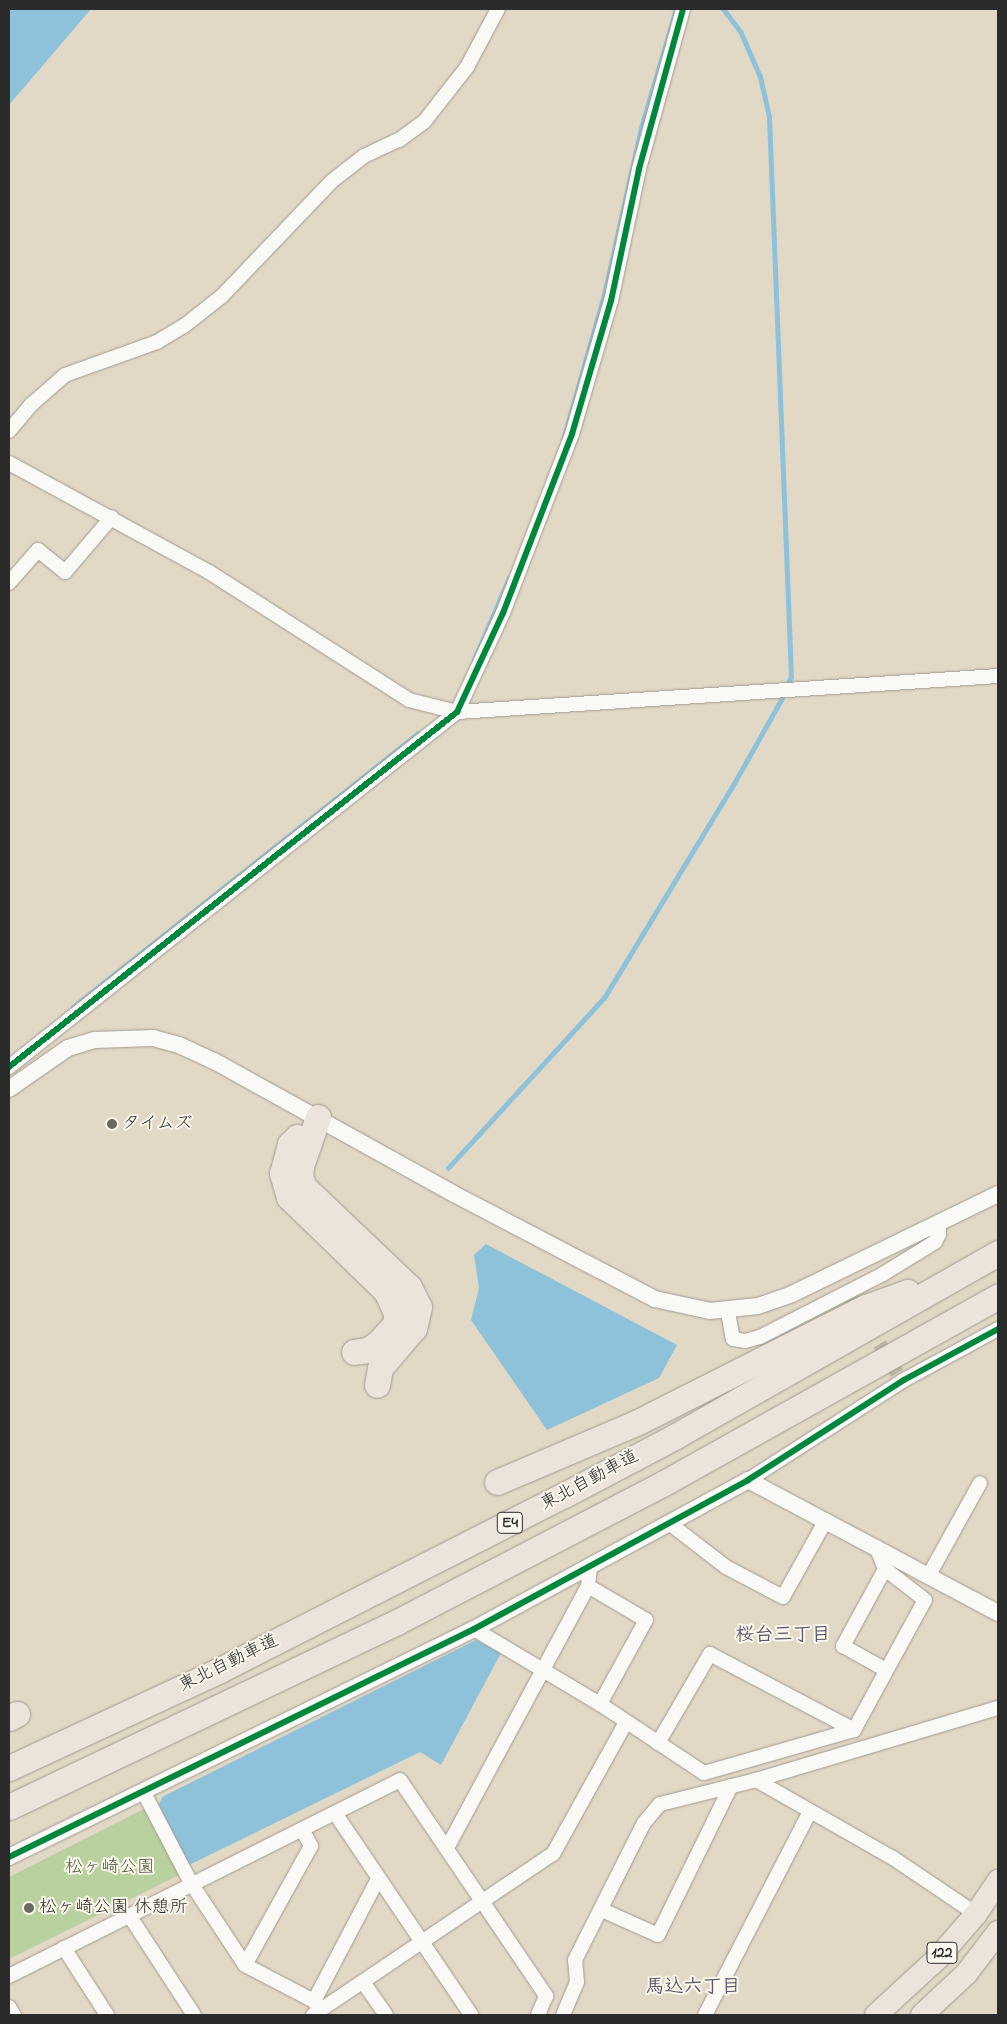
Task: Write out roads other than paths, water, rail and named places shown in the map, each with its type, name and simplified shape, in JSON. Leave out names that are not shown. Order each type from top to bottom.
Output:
[{"type":"highway","points":[[318,1118],[290,1144],[282,1173],[284,1186],[289,1197],[310,1220],[386,1290],[396,1312],[396,1323],[379,1342],[368,1350],[354,1352]]},
{"type":"highway","points":[[318,1118],[301,1166],[300,1177],[305,1188],[409,1287],[419,1307],[414,1328],[380,1368],[377,1385]]},
{"type":"highway","points":[[497,1482],[636,1423],[866,1307],[988,1259]]},
{"type":"highway","name":"東北自動車道","points":[[9,1768],[220,1670],[564,1495],[674,1437],[988,1259]]},
{"type":"highway","name":"東北自動車道","points":[[9,1807],[406,1617],[664,1483],[998,1296]]},
{"type":"highway","name":"122","points":[[876,2015],[938,1958],[976,1914],[998,1881]]},
{"type":"highway","name":"122","points":[[922,2015],[966,1974],[998,1932]]},
{"type":"street","points":[[9,431],[32,404],[65,375],[157,342],[184,326],[222,296],[332,181],[364,156],[399,140],[424,122],[467,67],[498,9]]},
{"type":"street","points":[[9,1067],[457,712],[503,613],[572,434],[611,301],[639,169],[683,9]]},
{"type":"street","points":[[9,463],[112,517],[209,572],[409,700],[457,712],[998,676]]},
{"type":"street","points":[[9,583],[38,550],[65,572],[112,517]]},
{"type":"street","points":[[9,1089],[68,1048],[95,1040],[153,1038],[179,1045],[214,1061],[454,1194],[656,1299],[682,1307],[728,1312],[792,1294],[998,1194]]},
{"type":"street","points":[[728,1312],[733,1339],[745,1342],[760,1337],[883,1274],[935,1242],[939,1234],[939,1222]]},
{"type":"street","points":[[9,1857],[144,1793],[474,1629],[748,1480],[900,1377],[998,1329]]},
{"type":"street","points":[[748,1480],[998,1612]]},
{"type":"street","points":[[929,1575],[980,1483]]},
{"type":"street","points":[[669,1522],[726,1567],[783,1596],[826,1520]]},
{"type":"street","points":[[474,1629],[543,1672],[600,1704],[625,1724],[704,1773],[854,1730],[925,1600],[885,1569],[876,1547]]},
{"type":"street","points":[[447,1848],[588,1586],[590,1566]]},
{"type":"street","points":[[885,1569],[843,1646],[886,1670]]},
{"type":"street","points":[[588,1586],[646,1620],[600,1704]]},
{"type":"street","points":[[658,1743],[710,1654],[854,1730]]},
{"type":"street","points":[[563,2015],[577,1982],[575,1960],[602,1910],[644,1823],[660,1804],[744,1783],[998,1708]]},
{"type":"street","points":[[315,2009],[363,1982],[483,1903],[553,1854],[625,1724]]},
{"type":"street","points":[[737,1764],[744,1783],[810,1812],[893,1858],[976,1914]]},
{"type":"street","points":[[9,1976],[191,1883],[400,1780],[546,1996],[538,2015]]},
{"type":"street","points":[[602,1910],[658,1935],[744,1783]]},
{"type":"street","points":[[144,1793],[191,1883],[245,1965],[315,2009]]},
{"type":"street","points":[[705,2015],[810,1812]]},
{"type":"street","points":[[335,1813],[471,2015]]},
{"type":"street","points":[[245,1965],[311,1846],[302,1829]]},
{"type":"street","points":[[315,2009],[378,1879]]},
{"type":"street","points":[[130,1915],[194,2015]]},
{"type":"street","points":[[64,1948],[107,2015]]},
{"type":"street","points":[[363,1982],[386,2015]]},
{"type":"street","points":[[9,2007],[14,2015]]},
{"type":"water","points":[[9,9],[91,9],[9,105]]},
{"type":"water","points":[[486,1244],[677,1345],[659,1378],[547,1430],[471,1320],[479,1288],[474,1255]]},
{"type":"water","points":[[476,1640],[501,1653],[441,1765],[420,1752],[189,1865],[159,1805],[162,1797]]},
{"type":"waterway","points":[[563,440],[604,295],[641,128],[676,9]]},
{"type":"waterway","points":[[448,1168],[604,998],[732,787],[781,700],[791,677],[769,117],[760,77],[741,33],[723,9]]},
{"type":"waterway","points":[[474,660],[509,578]]},
{"type":"waterway","points":[[73,1007],[418,734]]},
{"type":"tunnel","points":[[847,1290],[897,1373]]},
{"type":"place","name":"タイムズ","points":[[112,1124]]},
{"type":"place","name":"松ヶ崎公園 休憩所","points":[[29,1908]]},
{"type":"district","name":"桜台三丁目","points":[[783,1636]]},
{"type":"district","name":"馬込六丁目","points":[[693,1988]]},
{"type":"park label","name":"松ヶ崎公園","points":[[110,1868]]}]
